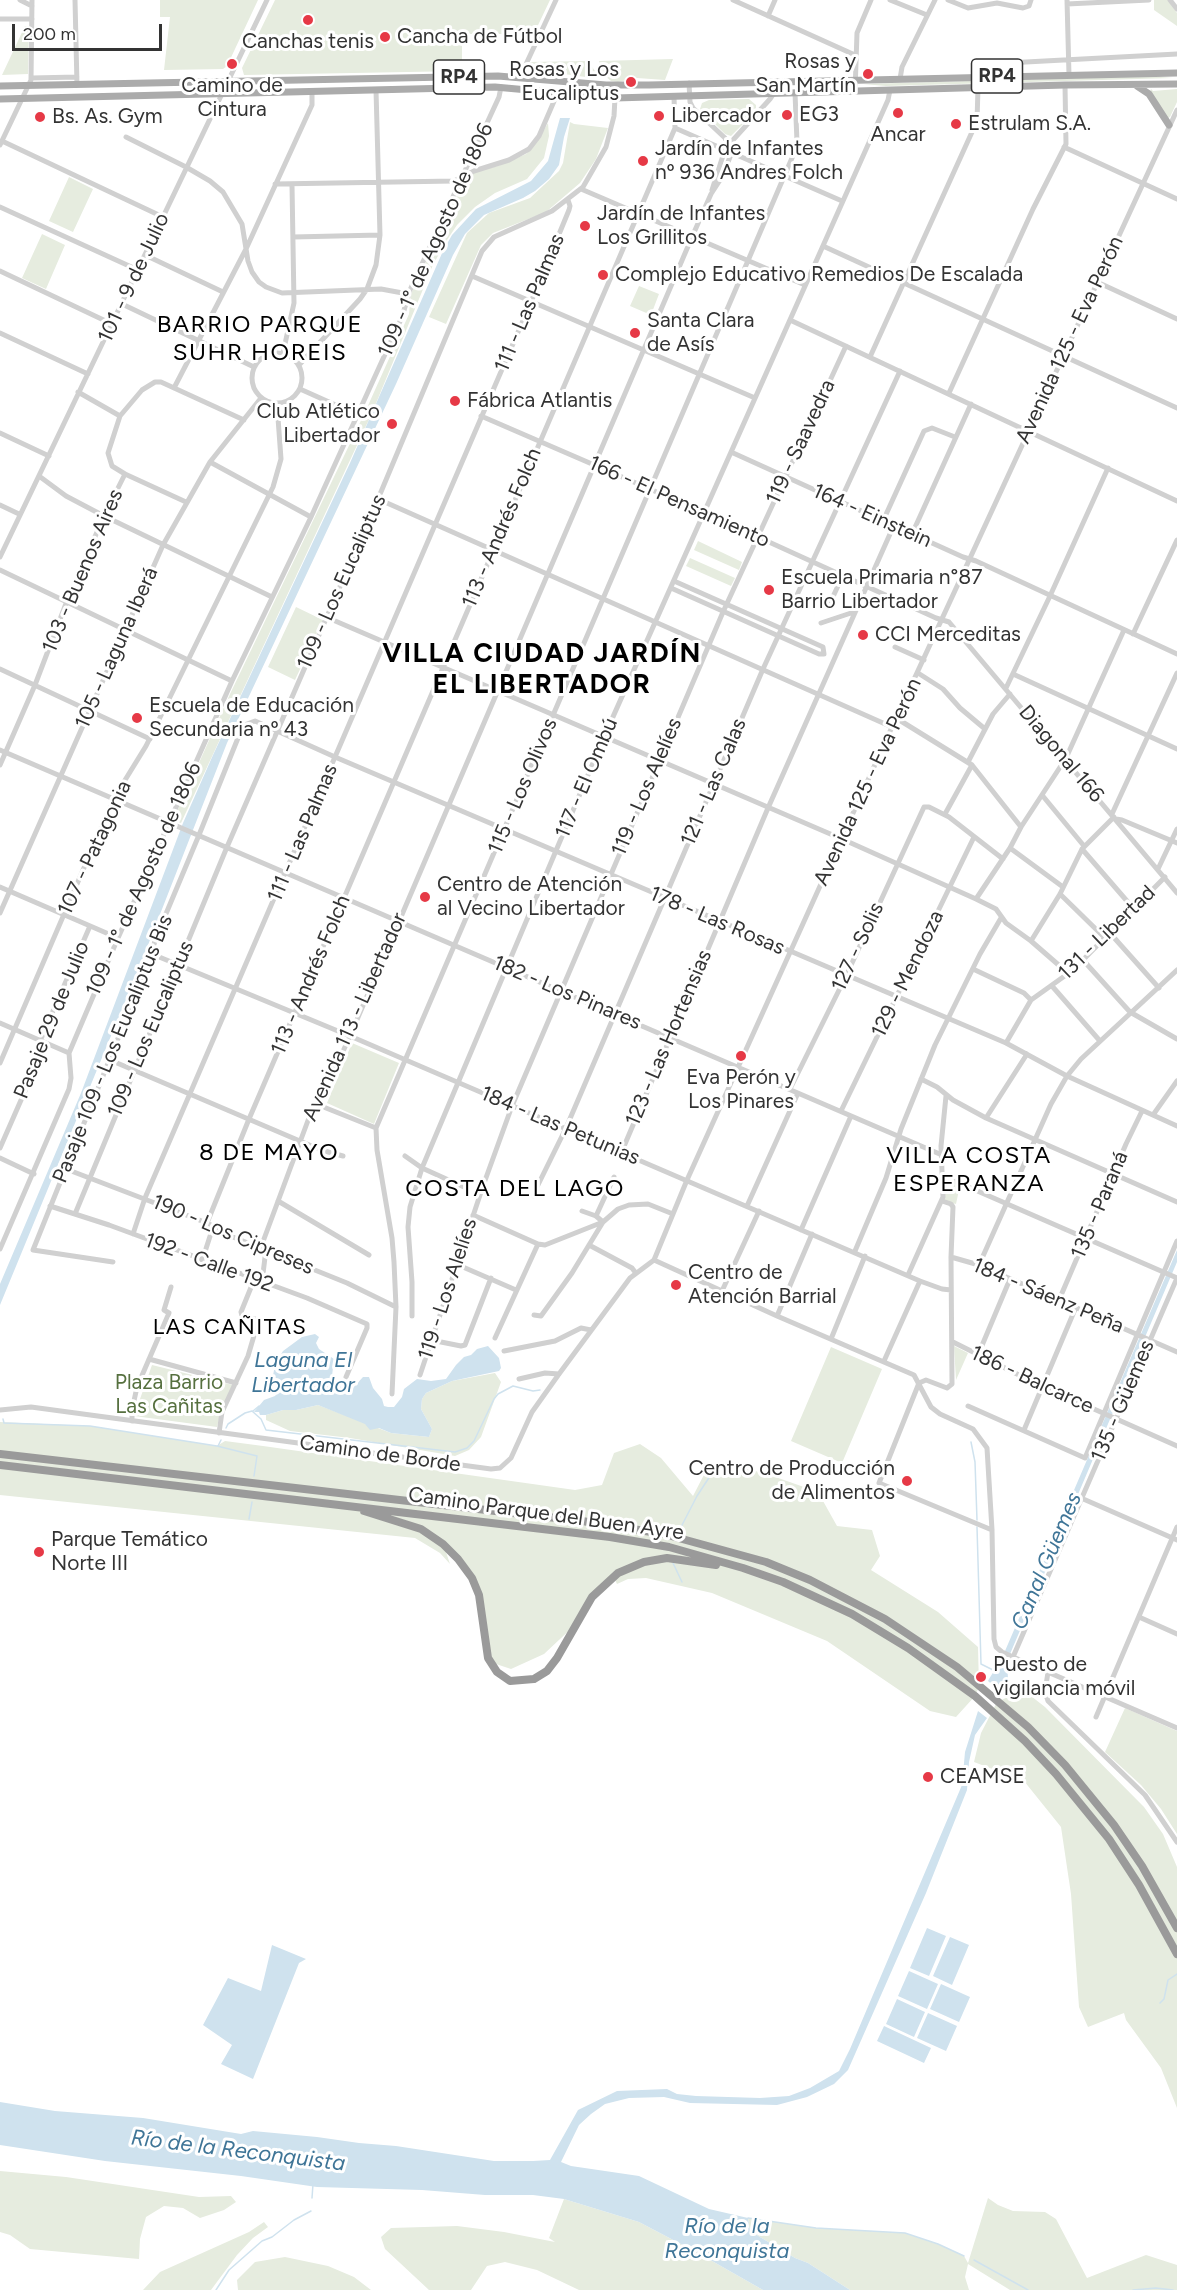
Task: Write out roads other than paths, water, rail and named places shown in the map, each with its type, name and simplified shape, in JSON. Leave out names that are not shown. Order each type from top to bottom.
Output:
[{"type":"highway","name":"Camino Parque del Buen Ayre","points":[[0,1454],[582,1521],[673,1536],[766,1562],[856,1603],[914,1637],[957,1667],[1028,1727],[1048,1746],[1098,1805],[1142,1866],[1177,1928]]},
{"type":"highway","name":"Camino Parque del Buen Ayre","points":[[0,1465],[640,1542],[703,1556],[783,1582],[879,1630],[934,1666],[993,1712],[1042,1759],[1099,1825],[1139,1885],[1177,1954]]},
{"type":"highway","points":[[338,1504],[410,1524],[436,1538],[454,1555],[472,1578],[479,1595],[488,1658],[497,1672],[510,1681],[534,1679],[547,1671],[555,1662],[582,1613],[598,1591],[613,1576],[637,1564],[678,1558],[714,1564],[783,1582]]},
{"type":"main road","name":"RP4","points":[[0,86],[480,76],[520,77],[606,85],[1177,73]]},
{"type":"main road","name":"RP4","points":[[0,99],[501,87],[615,98],[1177,84]]},
{"type":"main road","points":[[1135,85],[1149,94],[1169,125]]},
{"type":"street","points":[[20,0],[32,3],[32,78],[1,143],[163,217]]},
{"type":"street","points":[[75,0],[77,85]]},
{"type":"street","name":"101 - 9 de Julio","points":[[0,557],[267,0]]},
{"type":"street","points":[[520,77],[556,0]]},
{"type":"street","points":[[732,0],[855,55]]},
{"type":"street","points":[[768,16],[775,0]]},
{"type":"street","points":[[855,92],[857,33],[871,0]]},
{"type":"street","points":[[890,0],[927,15]]},
{"type":"street","points":[[900,79],[902,67],[935,0]]},
{"type":"street","points":[[948,0],[968,8],[997,3],[1026,8],[1031,0]]},
{"type":"street","points":[[1069,75],[1067,2],[1149,0]]},
{"type":"street","points":[[1170,0],[1176,6]]},
{"type":"street","points":[[0,19],[32,19]]},
{"type":"street","points":[[987,76],[988,64],[1177,54]]},
{"type":"street","points":[[32,78],[77,77]]},
{"type":"street","name":"Avenida 113 - Libertador","points":[[262,1282],[263,1248],[300,1141],[350,1036],[711,194],[715,178],[735,136],[774,94],[777,81]]},
{"type":"street","points":[[689,83],[693,108],[725,138],[729,151]]},
{"type":"street","points":[[949,393],[1033,209],[1065,147],[1067,135],[1065,85]]},
{"type":"street","name":"109 - 1° de Agosto de 1806","points":[[0,1249],[69,1089],[71,1078],[69,1053],[168,822],[358,415],[402,317],[408,294],[500,97],[501,87]]},
{"type":"street","points":[[870,357],[977,121],[978,88]]},
{"type":"street","points":[[299,365],[360,299],[367,289],[379,254],[376,90]]},
{"type":"street","name":"117 - El Ombú","points":[[412,1316],[408,1227],[410,1207],[422,1168],[604,737],[888,100],[890,90]]},
{"type":"street","points":[[244,420],[174,388],[246,249],[312,105],[312,92]]},
{"type":"street","points":[[275,184],[454,181],[474,171],[509,160],[529,148],[539,136],[558,92]]},
{"type":"street","name":"115 - Los Olivos","points":[[392,1394],[396,1307],[392,1239],[376,1128],[796,146],[795,93]]},
{"type":"street","name":"113 - Andrés Folch","points":[[207,1223],[294,1012],[675,128],[674,97]]},
{"type":"street","name":"109 - Los Eucaliptus","points":[[75,1214],[276,731],[378,499],[485,246],[494,237],[543,216],[581,189],[606,147],[614,116],[615,98]]},
{"type":"street","name":"Avenida 125 - Eva Perón","points":[[654,1260],[687,1180],[896,718],[1177,110]]},
{"type":"street","points":[[675,128],[842,201]]},
{"type":"street","points":[[126,137],[186,167],[217,186],[242,224],[252,272],[259,282],[278,292],[367,289],[408,294]]},
{"type":"street","points":[[1065,147],[1177,199]]},
{"type":"street","points":[[284,353],[294,303],[292,185]]},
{"type":"street","points":[[581,189],[805,285]]},
{"type":"street","name":"111 - Las Palmas","points":[[133,1234],[145,1198],[531,302],[569,210],[568,200]]},
{"type":"street","points":[[0,207],[138,270]]},
{"type":"street","points":[[293,237],[380,235]]},
{"type":"street","points":[[823,246],[1177,408]]},
{"type":"street","points":[[145,255],[223,292]]},
{"type":"street","points":[[0,271],[112,324]]},
{"type":"street","points":[[472,276],[754,398]]},
{"type":"street","points":[[1097,282],[1177,319]]},
{"type":"street","points":[[122,304],[254,367]]},
{"type":"street","points":[[790,320],[1177,501]]},
{"type":"street","points":[[0,333],[88,374]]},
{"type":"street","name":"119 - Saavedra","points":[[726,604],[846,346]]},
{"type":"street","points":[[284,353],[299,365],[303,378],[300,389],[290,400],[277,404],[261,398],[253,387],[254,367],[263,357],[284,353]]},
{"type":"street","name":"121 - Las Calas","points":[[534,1196],[566,1128],[763,669],[900,371]]},
{"type":"street","name":"103 - Buenos Aires","points":[[0,765],[3,751],[35,685],[67,602],[125,474],[112,466],[108,453],[120,416],[152,382],[161,382],[174,388]]},
{"type":"street","points":[[300,389],[358,415]]},
{"type":"street","points":[[78,392],[120,416]]},
{"type":"street","name":"105 - Laguna Iberá","points":[[0,913],[163,545],[210,462],[261,398]]},
{"type":"street","name":"107 - Patagonia","points":[[0,1063],[114,798],[150,739],[269,495],[281,459],[277,404]]},
{"type":"street","points":[[912,534],[971,404]]},
{"type":"street","name":"166 - El Pensamiento","points":[[481,416],[651,488],[942,619]]},
{"type":"street","points":[[883,521],[924,431],[932,428],[955,437]]},
{"type":"street","points":[[0,433],[49,456]]},
{"type":"street","name":"164 - Einstein","points":[[731,452],[1177,654]]},
{"type":"street","points":[[210,462],[311,517]]},
{"type":"street","points":[[1006,688],[1108,468]]},
{"type":"street","points":[[125,474],[186,502]]},
{"type":"street","points":[[39,476],[66,496],[104,516],[272,597]]},
{"type":"street","points":[[378,499],[892,727]]},
{"type":"street","points":[[0,505],[20,514]]},
{"type":"street","name":"123 - Las Hortensias","points":[[622,1151],[817,694],[894,525]]},
{"type":"street","points":[[1133,634],[1177,540]]},
{"type":"street","points":[[0,570],[232,681]]},
{"type":"street","points":[[831,601],[843,575]]},
{"type":"street","points":[[671,588],[819,654],[824,654],[823,648],[674,581]]},
{"type":"street","name":"119 - Los Alelíes","points":[[420,1375],[456,1264],[512,1106],[726,604]]},
{"type":"street","points":[[821,623],[848,612],[854,612]]},
{"type":"street","points":[[326,617],[976,899],[996,909],[1001,918],[1069,974]]},
{"type":"street","name":"Diagonal 166","points":[[942,619],[955,627],[1177,893]]},
{"type":"street","points":[[976,899],[1066,758],[1124,630]]},
{"type":"street","points":[[895,647],[924,660]]},
{"type":"street","points":[[0,669],[150,739]]},
{"type":"street","points":[[918,673],[943,689],[960,708],[985,729]]},
{"type":"street","points":[[1031,941],[1064,887],[1083,848],[1114,817],[1177,673]]},
{"type":"street","points":[[1013,674],[1177,749]]},
{"type":"street","points":[[1003,859],[945,814],[985,729],[996,710],[1010,694]]},
{"type":"street","points":[[896,718],[970,764],[1021,827]]},
{"type":"street","name":"178 - Las Rosas","points":[[255,721],[1006,1043],[1067,1076],[1177,1126]]},
{"type":"street","name":"Pasaje 109 - Los Eucaliptus Bis","points":[[113,1262],[33,1250],[152,954],[155,940],[240,733],[247,724],[255,721]]},
{"type":"street","name":"182 - Los Pinares","points":[[3,751],[942,1155]]},
{"type":"street","points":[[1042,795],[1133,908]]},
{"type":"street","name":"127 - Solis","points":[[790,1089],[926,806],[945,814]]},
{"type":"street","points":[[1114,817],[1174,842]]},
{"type":"street","name":"131 - Libertad","points":[[1158,869],[1174,842],[1177,829]]},
{"type":"street","name":"129 - Mendoza","points":[[841,1111],[974,837]]},
{"type":"street","points":[[1010,848],[1064,887]]},
{"type":"street","name":"131 - Libertad","points":[[1006,1043],[1031,1000],[1069,974],[1165,878]]},
{"type":"street","points":[[0,887],[118,938]]},
{"type":"street","points":[[1060,894],[1107,934],[1159,988]]},
{"type":"street","points":[[855,1251],[886,1178],[899,1136],[947,1018],[1001,918]]},
{"type":"street","name":"Pasaje 29 de Julio","points":[[0,1148],[25,1091],[24,1082],[40,1041],[90,926]]},
{"type":"street","name":"184 - Las Petunias","points":[[152,954],[622,1151],[920,1281],[951,1290]]},
{"type":"street","points":[[1083,960],[1130,1012],[1177,1039]]},
{"type":"street","points":[[973,969],[1024,993],[1031,1000]]},
{"type":"street","points":[[979,1265],[1035,1140],[1067,1076],[1130,1012],[1177,970]]},
{"type":"street","points":[[1052,986],[1100,1041]]},
{"type":"street","points":[[0,1023],[69,1053]]},
{"type":"street","points":[[986,1118],[1027,1054]]},
{"type":"street","points":[[110,1060],[321,1150],[343,1156]]},
{"type":"street","points":[[921,1079],[986,1118],[1177,1202]]},
{"type":"street","points":[[1153,1115],[1177,1081]]},
{"type":"street","points":[[747,1206],[798,1093]]},
{"type":"street","points":[[908,1275],[942,1201],[946,1096]]},
{"type":"street","points":[[316,1104],[376,1128]]},
{"type":"street","name":"135 - Paraná","points":[[1059,1300],[1142,1111]]},
{"type":"street","points":[[801,1230],[851,1116]]},
{"type":"street","points":[[405,1156],[422,1168],[464,1187]]},
{"type":"street","points":[[0,1158],[34,1174]]},
{"type":"street","name":"190 - Los Cipreses","points":[[66,1169],[207,1223],[347,1283],[396,1307]]},
{"type":"street","points":[[943,1176],[1176,1277]]},
{"type":"street","points":[[596,1216],[614,1177]]},
{"type":"street","points":[[278,1201],[369,1255]]},
{"type":"street","points":[[942,1201],[953,1205],[952,1384],[945,1387],[926,1380],[920,1383],[879,1483],[992,1530]]},
{"type":"street","points":[[473,1215],[545,1245],[603,1221],[618,1209],[629,1205],[648,1204],[673,1214]]},
{"type":"street","name":"192 - Calle 192","points":[[50,1206],[307,1298],[367,1324],[346,1377]]},
{"type":"street","points":[[582,1211],[603,1221]]},
{"type":"street","points":[[722,1292],[759,1211]]},
{"type":"street","points":[[534,1315],[541,1316],[572,1273],[603,1221]]},
{"type":"street","points":[[202,1261],[213,1227]]},
{"type":"street","points":[[777,1316],[812,1234]]},
{"type":"street","points":[[968,1406],[1085,1458],[1143,1338],[1177,1241]]},
{"type":"street","points":[[495,1338],[538,1244]]},
{"type":"street","points":[[589,1245],[632,1268],[635,1272]]},
{"type":"street","points":[[831,1339],[865,1256]]},
{"type":"street","name":"184 - Sáenz Peña","points":[[951,1257],[979,1265],[1177,1352]]},
{"type":"street","points":[[654,1260],[722,1292],[911,1373],[920,1383],[931,1407],[940,1414],[974,1429],[985,1442],[989,1462],[996,1647],[1012,1657],[1177,1728]]},
{"type":"street","name":"Camino de Borde","points":[[0,1410],[31,1407],[496,1469],[504,1466],[511,1458],[532,1412],[591,1330],[635,1272],[654,1260]]},
{"type":"street","points":[[456,1264],[516,1290]]},
{"type":"street","name":"135 - Güemes","points":[[1012,1657],[1114,1418],[1143,1338],[1176,1277]]},
{"type":"street","points":[[431,1340],[461,1347],[465,1345],[490,1278]]},
{"type":"street","points":[[978,1355],[1010,1279]]},
{"type":"street","points":[[219,1433],[222,1412],[250,1349],[258,1322],[241,1314],[254,1280]]},
{"type":"street","points":[[884,1361],[920,1281]]},
{"type":"street","points":[[132,1421],[134,1398],[169,1313],[164,1310],[171,1287]]},
{"type":"street","points":[[1024,1430],[1076,1307]]},
{"type":"street","points":[[504,1351],[555,1341],[581,1328],[591,1330]]},
{"type":"street","name":"186 - Balcarce","points":[[953,1342],[1042,1386],[1177,1446]]},
{"type":"street","points":[[149,1359],[236,1383]]},
{"type":"street","points":[[519,1379],[545,1373],[559,1374]]},
{"type":"street","points":[[1081,1498],[1175,1539]]},
{"type":"street","points":[[1096,1717],[1175,1539],[1177,1527]]},
{"type":"street","points":[[1139,1617],[1177,1634]]},
{"type":"street","points":[[1048,1672],[1045,1692],[1048,1701],[1145,1795],[1177,1842]]},
{"type":"water","points":[[560,118],[570,118],[559,165],[549,179],[523,198],[484,215],[465,234],[453,255],[396,384],[227,743],[139,968],[0,1305],[0,1284],[81,1093],[183,823],[350,463],[443,251],[452,235],[476,209],[531,181],[548,161]]},
{"type":"water","name":"Canal Güemes","points":[[1177,1250],[1177,1262],[1007,1661],[1009,1696],[1006,1697],[988,1681],[1002,1658]]},
{"type":"water","name":"Laguna El Libertador","points":[[315,1334],[319,1337],[316,1343],[319,1349],[334,1359],[332,1376],[335,1385],[348,1389],[353,1388],[363,1377],[369,1377],[384,1406],[388,1407],[394,1407],[402,1397],[404,1389],[417,1379],[431,1381],[446,1379],[464,1357],[471,1355],[477,1349],[488,1346],[499,1358],[501,1368],[499,1371],[452,1381],[426,1393],[422,1399],[421,1409],[432,1429],[429,1437],[391,1433],[379,1428],[370,1430],[365,1424],[318,1405],[266,1415],[254,1412],[264,1400],[275,1396],[279,1391],[273,1376],[275,1364],[283,1351],[302,1337]]},
{"type":"water","name":"Río de la Reconquista","points":[[978,1711],[987,1718],[975,1735],[969,1762],[967,1790],[926,1893],[848,2070],[834,2084],[807,2097],[777,2105],[690,2103],[664,2097],[629,2098],[605,2104],[579,2125],[561,2162],[571,2166],[639,2176],[709,2209],[748,2218],[750,2231],[795,2258],[808,2263],[850,2290],[763,2290],[639,2222],[564,2199],[533,2195],[317,2187],[105,2161],[0,2145],[0,2102],[55,2111],[143,2118],[241,2134],[253,2131],[396,2146],[494,2161],[550,2160],[578,2110],[617,2091],[667,2089],[677,2094],[696,2096],[760,2098],[789,2096],[810,2088],[839,2071],[850,2049],[962,1785],[965,1752]]},
{"type":"water","points":[[927,1928],[946,1936],[929,1976],[910,1968]]},
{"type":"water","points":[[950,1937],[969,1945],[952,1985],[933,1976]]},
{"type":"water","points":[[272,1945],[306,1959],[299,1963],[253,2079],[221,2064],[232,2045],[203,2025],[228,1978],[261,1991]]},
{"type":"water","points":[[909,1971],[938,1984],[927,2009],[898,1996]]},
{"type":"water","points":[[941,1984],[970,1997],[959,2022],[930,2009]]},
{"type":"water","points":[[897,1999],[925,2012],[914,2037],[886,2024]]},
{"type":"water","points":[[928,2013],[957,2026],[946,2051],[917,2038]]},
{"type":"water","points":[[884,2026],[931,2048],[924,2063],[877,2041]]},
{"type":"waterway","points":[[226,1428],[228,1424],[252,1411],[261,1419],[266,1430],[455,1452],[467,1448],[474,1441],[498,1394],[513,1386],[533,1391],[540,1390]]},
{"type":"waterway","points":[[253,1411],[259,1406]]},
{"type":"waterway","points":[[3,1419],[4,1423],[90,1426],[217,1446],[257,1456],[254,1476]]},
{"type":"waterway","points":[[218,1446],[221,1440]]},
{"type":"waterway","points":[[971,1442],[975,1462],[977,1520]]},
{"type":"waterway","points":[[680,1529],[714,1470]]},
{"type":"waterway","points":[[249,1519],[252,1502]]},
{"type":"waterway","points":[[977,1527],[981,1664],[995,1671]]},
{"type":"waterway","points":[[673,1563],[682,1582]]},
{"type":"waterway","points":[[1160,2003],[1164,1999],[1168,1980],[1177,1974]]},
{"type":"waterway","points":[[312,2198],[313,2184]]},
{"type":"waterway","points":[[216,2290],[229,2270],[262,2241],[272,2237],[294,2220],[311,2211]]},
{"type":"waterway","points":[[748,2218],[816,2228],[905,2233],[964,2256]]},
{"type":"waterway","points":[[974,2260],[1028,2290]]},
{"type":"waterway","points":[[1133,2290],[1156,2288],[1173,2290]]},
{"type":"place","name":"Canchas tenis","points":[[308,20]]},
{"type":"place","name":"Cancha de Fútbol","points":[[385,37]]},
{"type":"place","name":"Camino de Cintura","points":[[232,64]]},
{"type":"place","name":"Rosas y San Martín","points":[[868,74]]},
{"type":"place","name":"Rosas y Los Eucaliptus","points":[[631,82]]},
{"type":"place","name":"Ancar","points":[[898,113]]},
{"type":"place","name":"EG3","points":[[787,115]]},
{"type":"place","name":"Libercador","points":[[659,116]]},
{"type":"place","name":"Bs. As. Gym","points":[[40,117]]},
{"type":"place","name":"Estrulam S.A.","points":[[956,124]]},
{"type":"place","name":"Jardín de Infantes nº 936 Andres Folch","points":[[643,161]]},
{"type":"place","name":"Jardín de Infantes Los Grillitos","points":[[585,226]]},
{"type":"place","name":"Complejo Educativo Remedios De Escalada","points":[[603,275]]},
{"type":"place","name":"Santa Clara de Asís","points":[[635,333]]},
{"type":"place","name":"Fábrica Atlantis","points":[[455,401]]},
{"type":"place","name":"Club Atlético Libertador","points":[[392,424]]},
{"type":"place","name":"Escuela Primaria n°87 Barrio Libertador","points":[[769,590]]},
{"type":"place","name":"CCI Merceditas","points":[[863,635]]},
{"type":"place","name":"Escuela de Educación Secundaria nº 43","points":[[137,718]]},
{"type":"place","name":"Centro de Atención al Vecino Libertador","points":[[425,897]]},
{"type":"place","name":"Eva Perón y Los Pinares","points":[[741,1056]]},
{"type":"place","name":"Centro de Atención Barrial","points":[[676,1285]]},
{"type":"place","name":"Centro de Producción de Alimentos","points":[[907,1481]]},
{"type":"place","name":"Parque Temático Norte III","points":[[39,1552]]},
{"type":"place","name":"Puesto de vigilancia móvil","points":[[981,1677]]},
{"type":"place","name":"CEAMSE","points":[[928,1777]]},
{"type":"district","name":"BARRIO PARQUE SUHR HOREIS","points":[[260,339]]},
{"type":"district","name":"VILLA CIUDAD JARDÍN EL LIBERTADOR","points":[[542,670]]},
{"type":"district","name":"8 DE MAYO","points":[[269,1153]]},
{"type":"district","name":"VILLA COSTA ESPERANZA","points":[[969,1170]]},
{"type":"district","name":"COSTA DEL LAGO","points":[[515,1189]]},
{"type":"district","name":"LAS CAÑITAS","points":[[230,1328]]},
{"type":"park label","name":"Plaza Barrio Las Cañitas","points":[[169,1395]]}]
